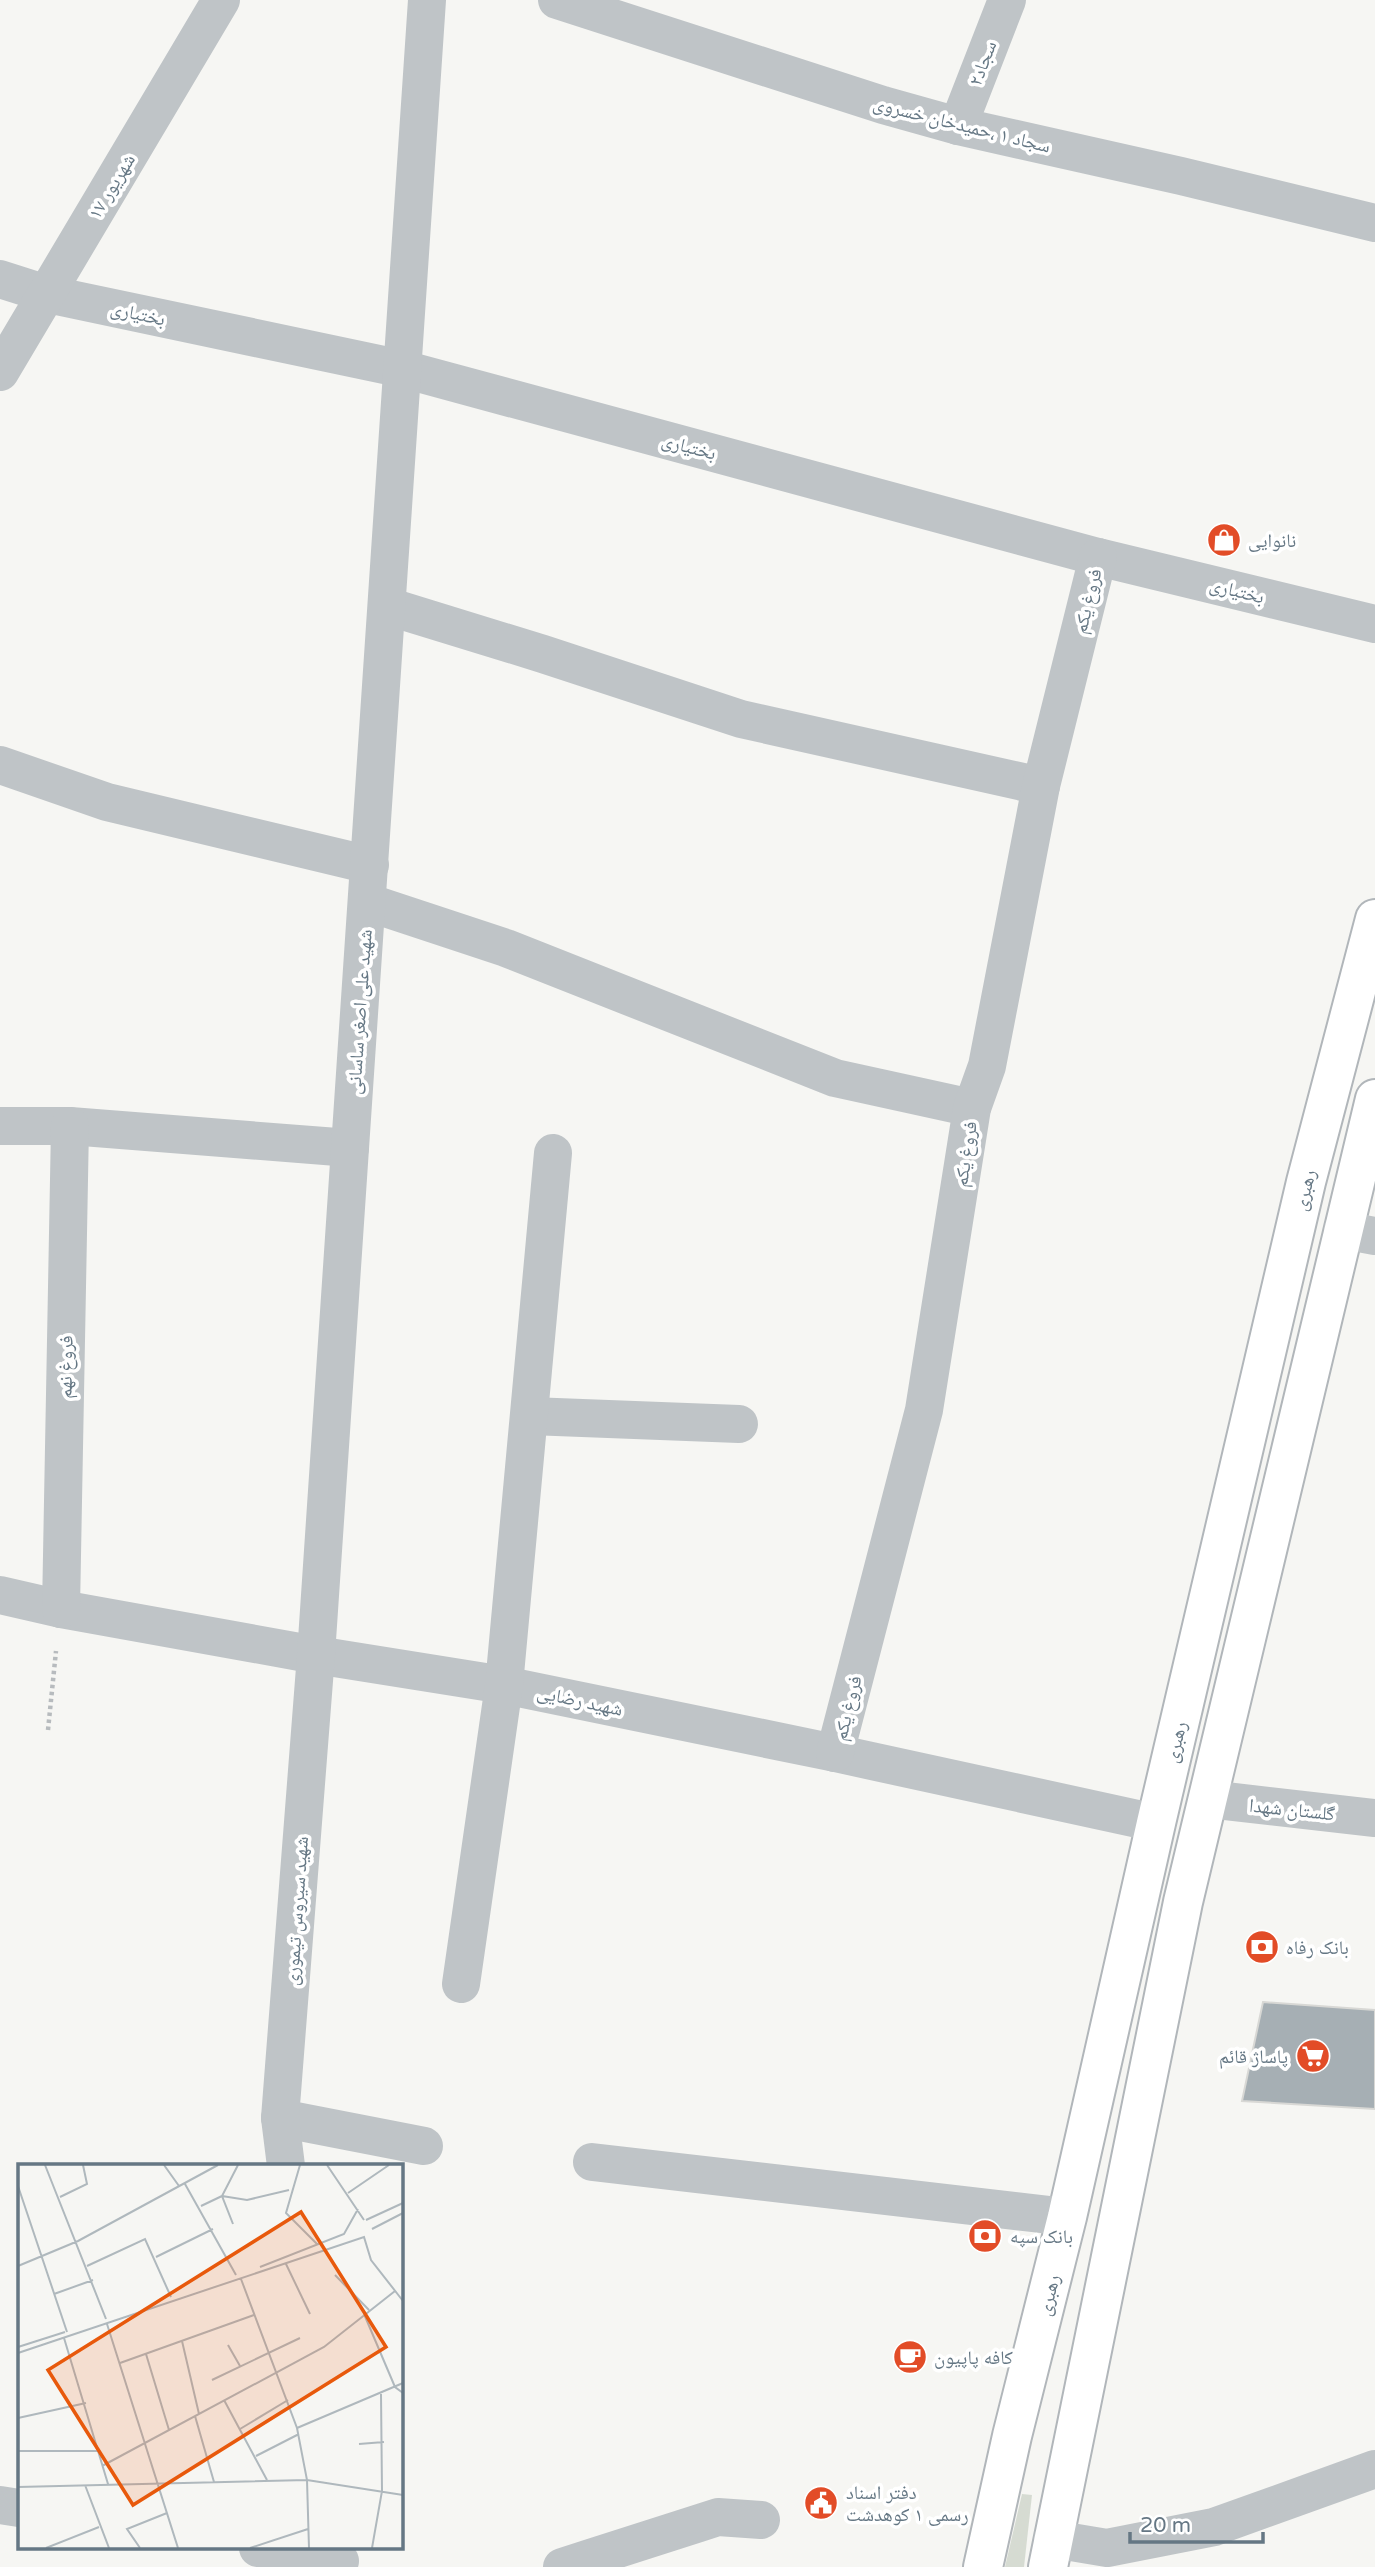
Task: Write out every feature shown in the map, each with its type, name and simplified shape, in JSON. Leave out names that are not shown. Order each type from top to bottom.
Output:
[{"type":"main road","name":"رهبری","points":[[984,2567],[1012,2436],[1067,2217],[1306,1182],[1375,919]]},
{"type":"main road","points":[[1050,2553],[1183,1902],[1359,1233],[1375,1099]]},
{"type":"street","name":"۱۷ شهریور","points":[[0,372],[221,0]]},
{"type":"street","name":"شهید علی اصغر ساسانی","points":[[316,1656],[427,0]]},
{"type":"street","name":"سجاد ۱ ،حمیدخان خسروی","points":[[556,0],[883,105],[958,126],[1375,223]]},
{"type":"street","name":"سجاد۲","points":[[958,126],[1007,0]]},
{"type":"street","name":"بختیاری","points":[[0,279],[47,294],[403,369],[1098,557],[1375,624]]},
{"type":"street","name":"فروغ یکم","points":[[835,1753],[924,1410],[972,1108],[987,1066],[1041,786],[1098,557]]},
{"type":"street","points":[[387,606],[741,719],[1041,786]]},
{"type":"street","points":[[0,765],[107,802],[368,883],[506,948],[835,1078],[972,1108]]},
{"type":"street","points":[[0,1126],[70,1126],[350,1148]]},
{"type":"street","name":"فروغ نهم","points":[[61,1609],[70,1126]]},
{"type":"street","points":[[461,1984],[504,1685],[553,1153]]},
{"type":"street","points":[[530,1416],[739,1424]]},
{"type":"street","name":"شهید رضایی","points":[[0,1595],[61,1609],[316,1656],[504,1685],[1156,1823]]},
{"type":"street","name":"شهید سیروس تیموری","points":[[286,2164],[279,2118],[316,1656]]},
{"type":"street","name":"گلستان شهدا","points":[[1208,1799],[1375,1818]]},
{"type":"street","points":[[279,2118],[424,2146]]},
{"type":"street","points":[[592,2162],[1067,2217]]},
{"type":"street","points":[[1050,2553],[1107,2548],[1214,2527],[1375,2469]]},
{"type":"street","points":[[0,2505],[18,2508]]},
{"type":"street","points":[[562,2567],[718,2518],[761,2521]]},
{"type":"street","points":[[273,2550],[339,2559]]},
{"type":"path","points":[[48,1730],[61,1609]]},
{"type":"shaded area","points":[[1022,2494],[1032,2495],[1024,2567],[1005,2567]]},
{"type":"building","name":"پاساژ قائم","points":[[1263,2002],[1375,2010],[1375,2109],[1242,2101]]},
{"type":"place","name":"نانوایی","points":[[1224,540]]},
{"type":"place","name":"بانک رفاه","points":[[1262,1947]]},
{"type":"place","name":"پاساژ قائم","points":[[1313,2056]]},
{"type":"place","name":"بانک سپه","points":[[985,2236]]},
{"type":"place","name":"کافه پاپیون","points":[[910,2357]]},
{"type":"place","name":"دفتر اسناد رسمی ۱ کوهدشت","points":[[821,2503]]}]
